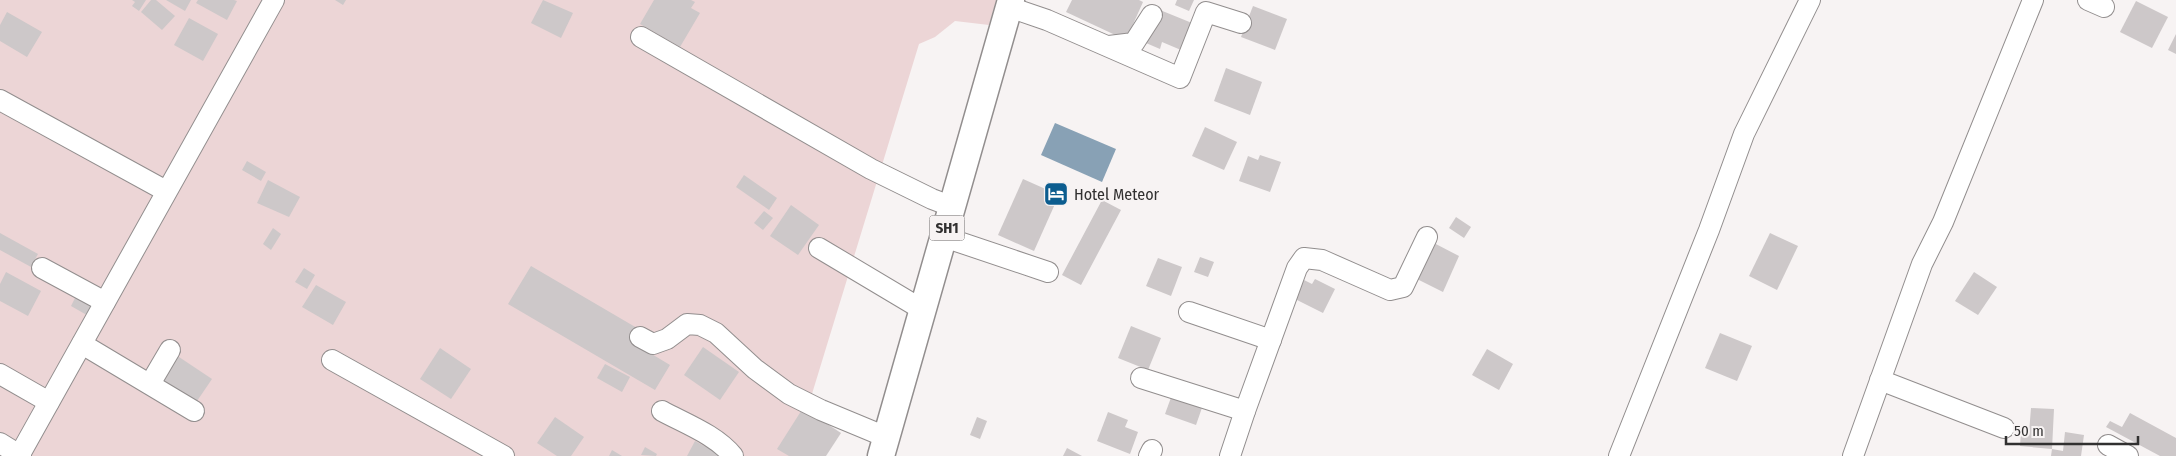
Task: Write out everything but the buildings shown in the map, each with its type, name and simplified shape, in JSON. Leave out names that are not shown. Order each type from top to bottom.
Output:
[{"type":"main road","name":"SH1","points":[[883,447],[1010,3]]},
{"type":"street","points":[[0,443],[20,456],[274,0]]},
{"type":"street","points":[[1619,456],[1709,230],[1744,134],[1810,0]]},
{"type":"street","points":[[1853,456],[1922,264],[1944,222],[2033,0]]},
{"type":"street","points":[[1010,3],[1109,46],[1123,55],[1180,78],[1206,12],[1241,24]]},
{"type":"street","points":[[1109,46],[1134,43],[1152,14]]},
{"type":"street","points":[[641,37],[871,169],[953,207]]},
{"type":"street","points":[[0,100],[166,191]]},
{"type":"street","points":[[944,237],[1048,272]]},
{"type":"street","points":[[1230,456],[1244,411],[1297,268],[1304,258],[1322,260],[1390,290],[1396,290],[1403,287],[1427,237]]},
{"type":"street","points":[[819,248],[923,310]]},
{"type":"street","points":[[42,268],[105,302]]},
{"type":"street","points":[[1189,312],[1271,340]]},
{"type":"street","points":[[640,337],[653,344],[667,339],[686,324],[700,325],[716,334],[756,369],[789,394],[821,410],[883,447]]},
{"type":"street","points":[[82,344],[194,411]]},
{"type":"street","points":[[150,384],[170,350]]},
{"type":"street","points":[[332,360],[504,456]]},
{"type":"street","points":[[0,374],[49,402]]},
{"type":"street","points":[[1141,378],[1244,411]]},
{"type":"street","points":[[1880,380],[2004,428]]},
{"type":"street","points":[[662,411],[706,434],[733,456]]},
{"type":"street","points":[[2108,446],[2128,456]]},
{"type":"shaded area","points":[[0,0],[996,0],[989,25],[955,21],[935,37],[919,44],[793,456],[0,456]]},
{"type":"water","points":[[1055,123],[1116,149],[1102,182],[1041,155]]},
{"type":"place","name":"Hotel Meteor","points":[[1056,194]]}]
